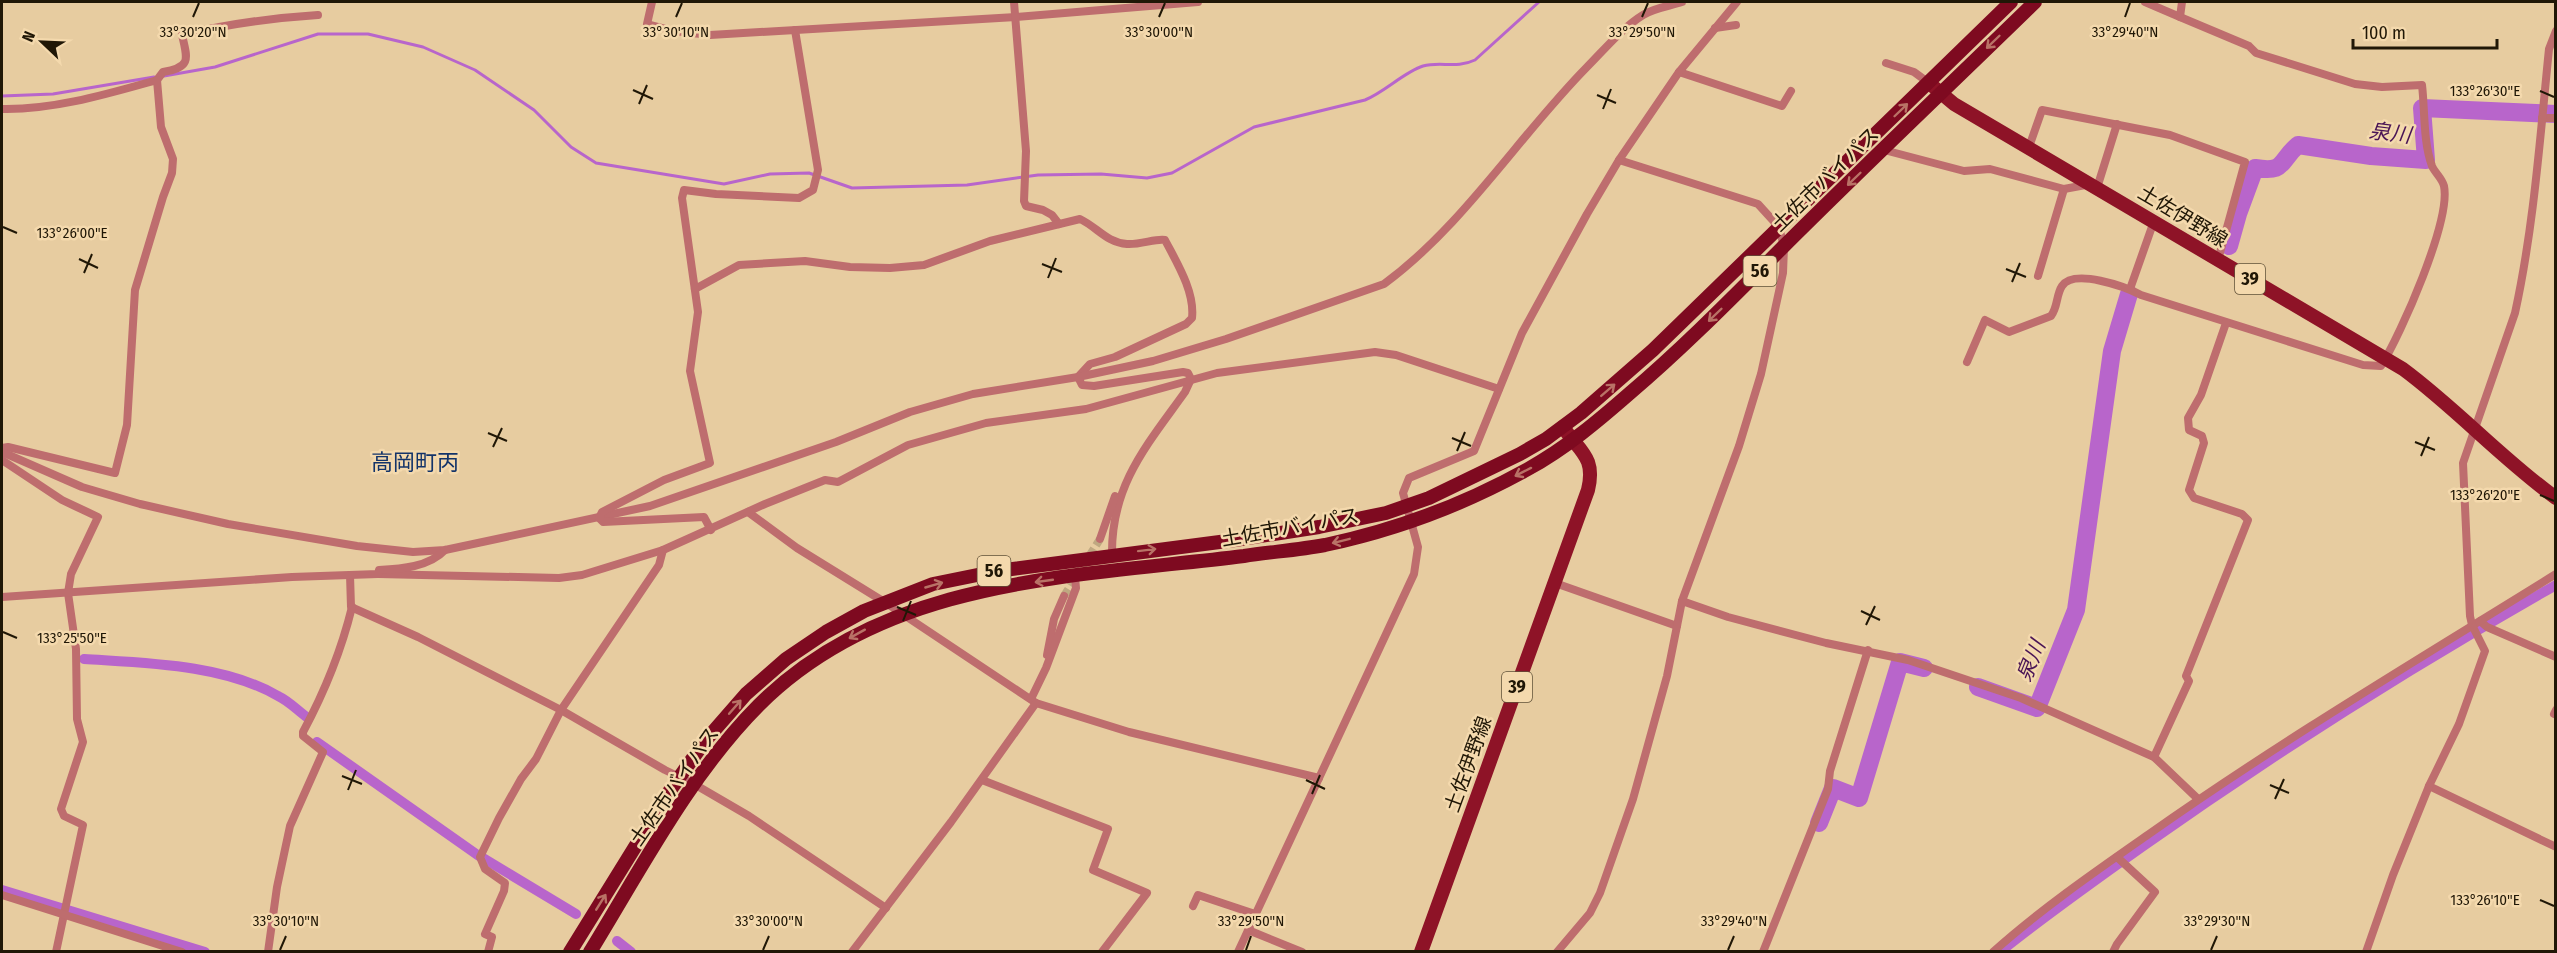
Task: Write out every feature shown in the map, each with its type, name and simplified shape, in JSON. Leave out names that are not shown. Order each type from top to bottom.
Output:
[{"type":"highway","name":"土佐市バイパス","points":[[570,951],[679,778],[705,741],[746,694],[786,658],[826,632],[886,603],[933,584],[997,570],[1319,527],[1405,507],[1482,474],[1546,439],[1563,427],[1653,350],[2011,2]]},
{"type":"highway","name":"土佐市バイパス","points":[[590,951],[694,784],[726,743],[760,704],[835,647],[871,626],[901,614],[937,602],[996,588],[1322,545],[1409,522],[1486,490],[1530,468],[1572,441],[1664,364],[2035,2]]},
{"type":"main road","name":"土佐伊野線","points":[[1929,83],[1941,94],[2029,147],[2386,358],[2442,398],[2556,498]]},
{"type":"main road","name":"土佐伊野線","points":[[1421,951],[1555,583],[1591,475],[1589,461],[1563,427]]},
{"type":"street","points":[[652,2],[647,24],[674,31],[710,35],[1016,17],[1198,2]]},
{"type":"street","points":[[1014,2],[1026,152],[1024,201],[1026,206],[1052,216],[1059,224]]},
{"type":"street","points":[[2,452],[82,487],[140,504],[228,524],[357,546],[413,552],[445,550],[650,506],[836,442],[910,412],[973,394],[1078,377],[1153,361],[1226,339],[1384,284],[1440,235],[1537,122],[1617,36],[1644,14],[1682,2]]},
{"type":"street","points":[[1238,951],[1414,574],[1418,547],[1409,522],[1403,493],[1409,478],[1474,451],[1522,333],[1587,214],[1679,72],[1737,2]]},
{"type":"street","points":[[1967,362],[1985,320],[2009,332],[2051,316],[2056,310],[2061,287],[2069,279],[2081,277],[2130,289],[2141,296],[2363,365],[2381,366],[2386,358],[2432,254],[2438,232],[2444,188],[2433,168],[2422,85],[2382,87],[2355,84],[2256,53],[2249,46],[2145,2]]},
{"type":"street","points":[[2180,17],[2182,2]]},
{"type":"street","points":[[2,109],[24,109],[102,95],[157,80],[163,72],[179,69],[185,63],[186,52],[182,35],[219,26],[273,18],[318,15]]},
{"type":"street","points":[[1715,28],[1736,25]]},
{"type":"street","points":[[599,518],[602,512],[664,480],[710,463],[690,371],[698,312],[682,198],[684,190],[799,198],[813,190],[818,170],[795,30]]},
{"type":"street","points":[[2366,951],[2393,875],[2459,724],[2485,651],[2478,627],[2463,463],[2515,313],[2530,223],[2549,49],[2556,31]]},
{"type":"street","points":[[1886,63],[1914,72],[1929,83]]},
{"type":"street","points":[[1679,72],[1782,106],[1791,92]]},
{"type":"street","points":[[2,448],[115,473],[127,425],[135,290],[172,173],[172,159],[161,127],[157,80]]},
{"type":"street","points":[[2029,147],[2042,110],[2170,135],[2245,162],[2218,260]]},
{"type":"street","points":[[2542,118],[2556,118]]},
{"type":"street","points":[[1884,150],[1964,171],[1990,169],[2064,189],[2094,186],[2117,124]]},
{"type":"street","points":[[1557,951],[1590,913],[1600,893],[1633,799],[1667,676],[1682,601],[1739,446],[1761,374],[1784,273],[1784,247],[1779,227],[1758,204],[1620,160]]},
{"type":"street","points":[[2038,276],[2064,189]]},
{"type":"street","points":[[695,289],[739,265],[805,261],[850,267],[890,268],[924,265],[990,241],[1080,219],[1107,238],[1124,244],[1146,244],[1160,239],[1165,240],[1184,277],[1193,312],[1192,318],[1186,324],[1115,357],[1090,364],[1078,377]]},
{"type":"street","points":[[2130,289],[2154,221]]},
{"type":"street","points":[[2154,757],[2189,681],[2186,676],[2248,520],[2242,514],[2194,498],[2189,490],[2204,443],[2202,436],[2188,430],[2188,418],[2201,395],[2226,323]]},
{"type":"street","points":[[2,597],[292,576],[378,574],[560,578],[582,575],[663,550],[825,480],[838,482],[908,445],[986,423],[1086,409],[1217,373],[1375,352],[1396,355],[1499,389]]},
{"type":"street","points":[[1078,377],[1082,384],[1094,386],[1183,372],[1188,373],[1191,379]]},
{"type":"street","points":[[1100,539],[1112,511],[1119,483],[1130,471],[1185,392],[1191,379]]},
{"type":"street","points":[[2,460],[62,500],[98,517],[71,574],[68,592],[76,649],[77,719],[83,742],[61,809],[64,816],[83,825],[56,951]]},
{"type":"street","points":[[1112,555],[1112,541],[1122,490],[1130,471]]},
{"type":"street","points":[[748,512],[797,548],[886,603],[1034,701],[1129,732],[1319,778]]},
{"type":"street","points":[[599,518],[603,522],[704,517],[711,530]]},
{"type":"street","points":[[378,574],[379,570],[405,569],[440,556],[445,550]]},
{"type":"street","points":[[488,951],[492,937],[485,934],[504,891],[505,883],[485,869],[480,857],[499,818],[521,779],[536,759],[561,710],[659,565],[663,550]]},
{"type":"street","points":[[1993,951],[2016,931],[2117,857],[2283,742],[2478,627],[2556,574]]},
{"type":"street","points":[[268,951],[277,887],[290,826],[323,752],[303,736],[303,732],[323,694],[336,661],[352,607],[350,575]]},
{"type":"street","points":[[852,951],[982,780],[1034,701],[1076,588],[1075,577]]},
{"type":"street","points":[[1555,583],[1677,626]]},
{"type":"street","points":[[1046,668],[1048,644],[1054,619],[1064,596]]},
{"type":"street","points":[[1682,601],[1826,643],[1908,660],[2021,698],[2154,757],[2199,799]]},
{"type":"street","points":[[352,607],[418,637],[561,710],[679,778],[694,784],[750,816],[886,908]]},
{"type":"street","points":[[2478,627],[2556,657]]},
{"type":"street","points":[[1763,951],[1828,789],[1830,771],[1868,650]]},
{"type":"street","points":[[982,780],[1108,830],[1093,870],[1147,893],[1102,951]]},
{"type":"street","points":[[2430,786],[2556,847]]},
{"type":"street","points":[[2113,951],[2155,892],[2117,857]]},
{"type":"street","points":[[2,895],[65,912],[182,951]]},
{"type":"street","points":[[1193,906],[1198,895],[1255,915]]},
{"type":"street","points":[[1248,930],[1302,951]]},
{"type":"waterway","points":[[164,76],[215,67],[318,34],[368,34],[423,47],[475,70],[534,110],[571,147],[596,163],[724,184],[770,174],[809,173],[852,188],[967,185],[1038,175],[1101,174],[1147,178],[1172,173],[1254,127],[1365,100],[1423,66],[1455,65],[1475,60],[1539,2]]},
{"type":"waterway","points":[[2,96],[53,94],[154,77]]},
{"type":"waterway","name":"泉川","points":[[2229,246],[2255,168],[2272,169],[2281,165],[2298,145],[2371,156],[2426,160],[2422,108],[2556,114]]},
{"type":"waterway","name":"泉川","points":[[1978,687],[2037,708],[2076,610],[2112,351],[2129,294]]},
{"type":"waterway","points":[[2000,952],[2088,885],[2243,778],[2398,678],[2556,585]]},
{"type":"waterway","points":[[84,659],[183,667],[233,677],[282,698],[308,718]]},
{"type":"waterway","name":"泉川","points":[[1819,823],[1833,788],[1859,798],[1900,662],[1924,668]]},
{"type":"waterway","points":[[317,742],[479,856]]},
{"type":"waterway","points":[[483,858],[576,914]]},
{"type":"waterway","points":[[2,890],[205,952]]},
{"type":"waterway","points":[[617,941],[631,952]]},
{"type":"tunnel","points":[[1064,596],[1100,539]]},
{"type":"district","name":"高岡町丙","points":[[415,462]]}]
